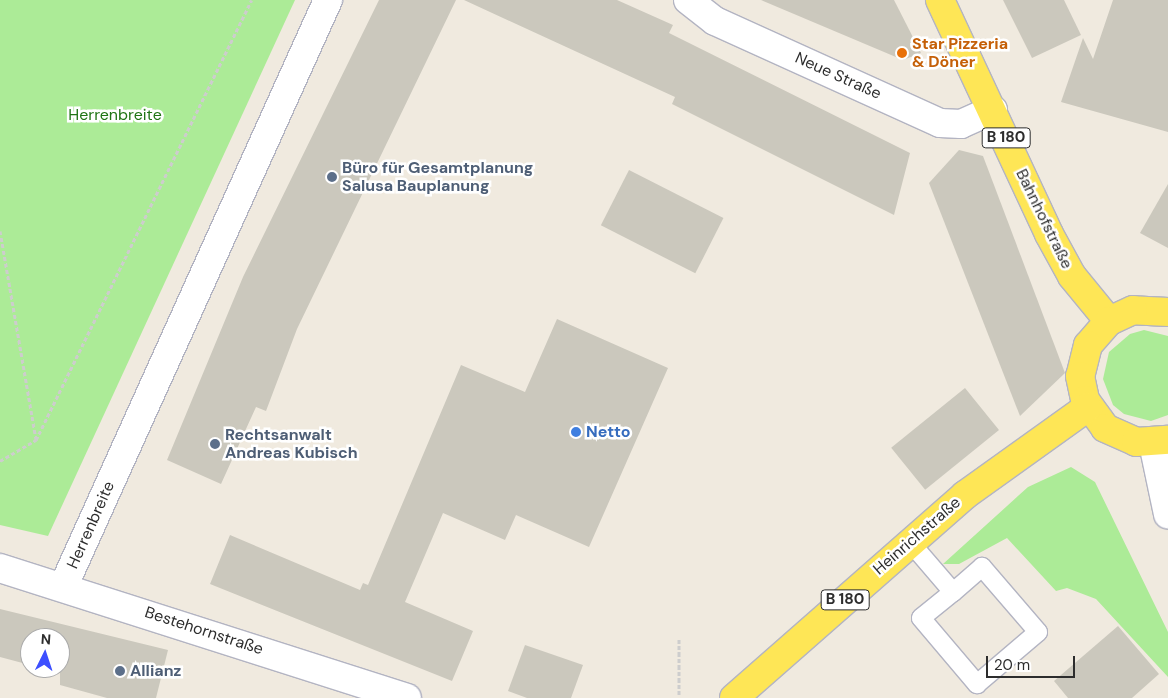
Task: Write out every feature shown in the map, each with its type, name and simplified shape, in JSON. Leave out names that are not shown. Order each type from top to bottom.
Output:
[{"type":"main road","name":"Bahnhofstraße","points":[[940,0],[1062,258],[1109,321]]},
{"type":"main road","points":[[1161,442],[1119,437],[1105,428],[1088,407],[1081,384],[1082,360],[1092,338],[1109,321],[1132,310],[1168,312]]},
{"type":"main road","name":"Heinrichstraße","points":[[734,698],[910,542],[1006,463],[1088,407]]},
{"type":"street","name":"Herrenbreite","points":[[64,585],[328,0]]},
{"type":"street","name":"Neue Straße","points":[[688,0],[715,21],[940,123],[961,124],[993,110]]},
{"type":"street","points":[[1161,442],[1168,514]]},
{"type":"street","name":"Bestehornstraße","points":[[0,568],[64,585],[407,698]]},
{"type":"lane","points":[[910,542],[953,592]]},
{"type":"lane","points":[[982,567],[1038,632],[977,684],[921,618],[953,592],[982,567]]},
{"type":"path","points":[[0,461],[36,440],[252,0]]},
{"type":"path","points":[[0,231],[36,440]]},
{"type":"path","points":[[679,639],[680,698]]},
{"type":"green space","name":"Herrenbreite","points":[[0,0],[295,0],[48,536],[0,525]]},
{"type":"green space","points":[[1144,330],[1168,336],[1168,415],[1151,421],[1124,414],[1113,405],[1103,379],[1109,352],[1130,334]]},
{"type":"green space","points":[[1071,467],[1095,482],[1168,632],[1168,677],[1096,599],[1067,588],[1056,591],[1007,538],[959,564],[943,564],[1028,487]]},
{"type":"building","points":[[379,0],[456,0],[297,329],[266,411],[256,407],[221,484],[167,460],[243,277]]},
{"type":"building","points":[[464,0],[617,0],[673,25],[669,33],[910,153],[894,215],[672,104],[675,97]]},
{"type":"building","points":[[761,0],[894,0],[921,53],[903,60]]},
{"type":"building","points":[[1003,0],[1064,0],[1081,35],[1032,58]]},
{"type":"building","points":[[1113,0],[1168,0],[1168,132],[1061,102],[1083,38],[1093,59]]},
{"type":"building","points":[[959,150],[983,156],[1065,373],[1020,416],[929,183]]},
{"type":"building","points":[[629,170],[723,218],[695,273],[601,225]]},
{"type":"building","points":[[1168,184],[1168,248],[1140,233]]},
{"type":"building","points":[[557,319],[668,368],[589,547],[516,515],[505,540],[443,513],[405,602],[473,631],[452,681],[210,584],[230,535],[360,590],[363,583],[368,585],[461,365],[525,392]]},
{"type":"building","points":[[965,388],[999,430],[925,490],[891,448]]},
{"type":"building","points":[[0,609],[168,650],[156,698],[107,698],[60,685],[60,678],[70,678],[70,628],[20,628],[20,662],[0,657]]},
{"type":"building","points":[[1118,626],[1159,674],[1132,698],[1068,698],[1054,681]]},
{"type":"building","points":[[525,645],[583,665],[571,698],[527,698],[508,691]]},
{"type":"place","name":"Star Pizzeria & Döner","points":[[902,53]]},
{"type":"place","name":"Büro für Gesamtplanung Salusa Bauplanung","points":[[332,177]]},
{"type":"place","name":"Netto","points":[[576,432]]},
{"type":"place","name":"Rechtsanwalt Andreas Kubisch","points":[[215,444]]},
{"type":"place","name":"Allianz","points":[[120,671]]}]
